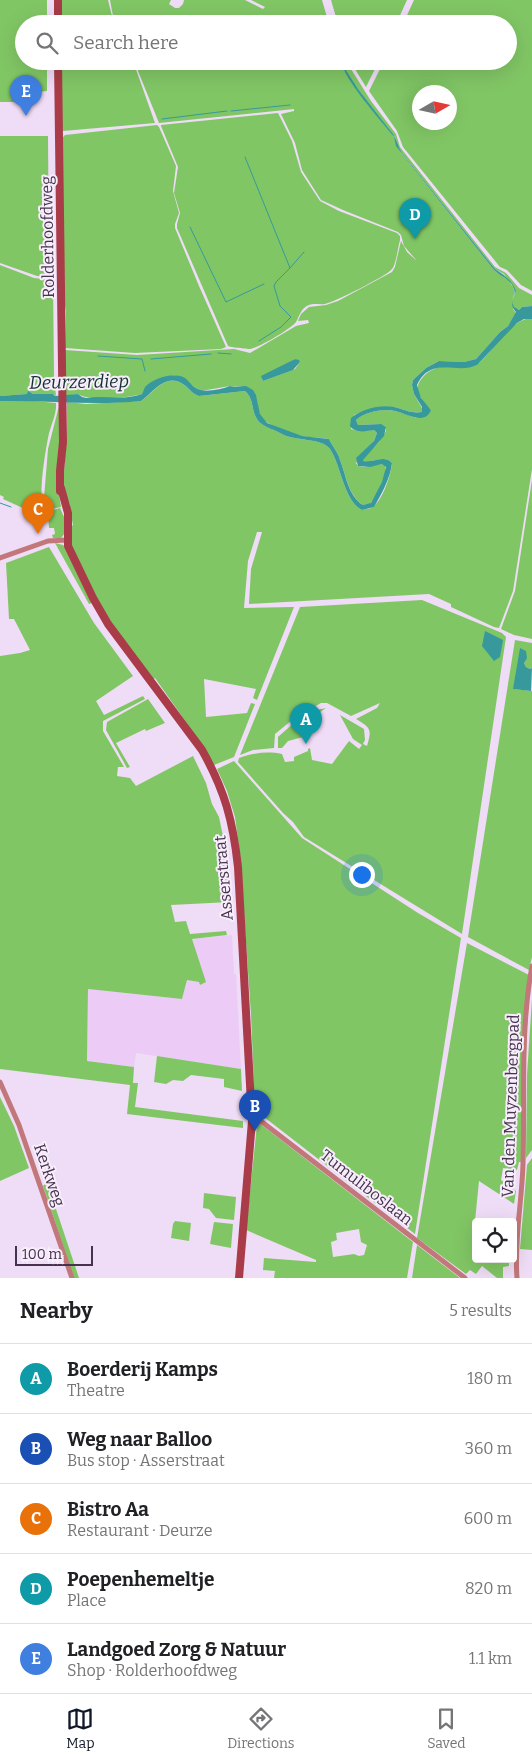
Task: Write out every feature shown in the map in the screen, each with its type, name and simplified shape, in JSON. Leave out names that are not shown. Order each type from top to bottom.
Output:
[{"type":"main road","points":[[58,0],[58,15]]},
{"type":"main road","name":"Rolderhoofdweg","points":[[58,70],[63,409]]},
{"type":"main road","name":"Asserstraat","points":[[63,409],[60,488],[62,507],[68,523],[68,546],[92,598],[108,624],[202,750],[212,768],[233,825],[238,867],[252,1120],[239,1278]]},
{"type":"street","points":[[0,558],[48,541],[67,540]]},
{"type":"street","name":"Van den Muyzenbergpad","points":[[517,1278],[516,1247],[523,1166],[526,1010],[532,966]]},
{"type":"street","name":"Kerkweg","points":[[0,1082],[18,1124],[72,1278]]},
{"type":"street","name":"Tumuliboslaan","points":[[252,1120],[262,1122],[464,1278]]},
{"type":"shaded area","points":[[344,70],[393,134],[402,153],[495,269],[510,281],[516,291],[514,296],[515,292],[511,283],[494,270],[396,146],[394,137]]},
{"type":"shaded area","points":[[512,303],[519,310],[522,307],[532,306],[532,319],[524,319],[517,323],[477,365],[469,368],[437,368],[423,376],[417,385],[421,398],[431,410],[428,415],[420,418],[395,411],[380,410],[356,420],[358,425],[381,424],[386,427],[384,436],[363,461],[386,459],[392,463],[388,480],[374,507],[362,510],[351,499],[330,449],[326,445],[314,441],[286,436],[261,424],[255,415],[250,397],[245,391],[199,396],[183,384],[170,381],[159,385],[141,401],[88,403],[0,401],[0,396],[27,394],[28,391],[33,394],[53,394],[55,396],[78,394],[86,398],[135,396],[142,394],[145,387],[159,378],[170,375],[181,376],[195,388],[203,391],[230,386],[246,386],[253,390],[256,395],[260,414],[267,423],[302,436],[329,439],[339,457],[351,491],[363,505],[371,503],[382,482],[386,467],[382,464],[370,467],[358,466],[356,458],[374,441],[377,433],[374,430],[361,431],[352,429],[350,426],[351,418],[366,410],[383,406],[411,412],[422,412],[422,407],[414,394],[413,380],[426,368],[439,361],[464,362],[476,359],[500,332],[508,326],[516,312],[513,309]]},
{"type":"shaded area","points":[[295,359],[300,362],[293,370],[263,381],[261,376]]},
{"type":"shaded area","points":[[485,631],[503,640],[500,657],[494,661],[482,646]]},
{"type":"shaded area","points":[[520,648],[526,651],[527,658],[524,663],[526,667],[532,668],[531,691],[513,689]]},
{"type":"shaded area","points":[[232,935],[241,1069],[136,1053],[134,1067],[87,1061],[88,989],[182,999],[187,980],[199,982],[192,939]]},
{"type":"green space","points":[[0,0],[47,0],[47,15],[15,15],[15,70],[47,70],[47,91],[38,92],[35,102],[0,102]]},
{"type":"green space","points":[[60,0],[108,0],[112,15],[60,15]]},
{"type":"green space","points":[[110,0],[171,0],[169,4],[179,8],[184,0],[245,0],[263,9],[265,7],[251,0],[322,0],[326,15],[113,15]]},
{"type":"green space","points":[[331,0],[407,0],[400,15],[335,15]]},
{"type":"green space","points":[[414,0],[532,0],[532,291],[521,285],[507,270],[500,267],[403,147],[397,131],[369,91],[380,70],[517,70],[517,15],[407,15]]},
{"type":"green space","points":[[61,70],[136,70],[155,123],[63,131]]},
{"type":"green space","points":[[138,70],[344,70],[346,73],[345,70],[352,70],[371,101],[396,134],[400,147],[495,267],[506,273],[519,288],[532,295],[532,306],[522,307],[519,310],[513,306],[516,313],[508,326],[500,332],[476,359],[464,362],[439,361],[426,368],[413,380],[414,394],[423,410],[422,412],[413,412],[394,407],[381,407],[354,415],[351,429],[358,431],[374,430],[377,433],[374,441],[356,463],[358,466],[365,467],[385,464],[386,469],[379,490],[370,504],[363,505],[354,496],[339,457],[329,439],[301,436],[284,431],[268,423],[259,412],[257,399],[251,389],[230,386],[201,391],[184,378],[174,375],[155,381],[146,387],[142,394],[119,398],[90,398],[78,394],[66,396],[65,350],[137,355],[234,349],[250,353],[296,326],[309,323],[308,320],[298,321],[301,314],[309,307],[338,301],[392,272],[401,241],[407,252],[417,261],[404,246],[401,235],[398,232],[321,200],[302,170],[295,143],[281,114],[294,111],[294,109],[159,123]],"holes":[[[347,75],[395,137],[402,153],[495,269],[504,274],[509,281],[494,270],[399,150],[394,137]],[[295,359],[300,362],[295,369],[263,381],[262,378]]]},
{"type":"green space","points":[[356,70],[374,70],[366,87]]},
{"type":"green space","points":[[278,113],[292,141],[301,172],[320,201],[339,211],[397,233],[400,236],[400,240],[397,256],[392,269],[381,277],[330,302],[306,306],[293,325],[267,342],[250,349],[228,346],[177,228],[180,213],[174,193],[178,167],[161,125]]},
{"type":"green space","points":[[157,125],[176,166],[173,191],[179,213],[175,228],[226,347],[221,349],[135,353],[65,348],[66,311],[64,299],[62,138],[65,135]]},
{"type":"green space","points":[[0,136],[48,136],[49,277],[37,276],[0,263]]},
{"type":"green space","points":[[0,265],[34,278],[53,280],[56,396],[53,394],[33,394],[28,392],[28,394],[0,396]]},
{"type":"green space","points":[[529,318],[532,319],[532,469],[513,591],[499,628],[451,607],[451,604],[429,594],[249,604],[251,569],[262,532],[257,532],[248,561],[244,608],[294,607],[257,700],[253,698],[256,689],[204,679],[206,717],[247,713],[251,703],[255,704],[234,757],[214,765],[205,749],[155,678],[152,680],[105,615],[71,545],[71,527],[73,525],[70,505],[63,486],[67,402],[86,404],[141,401],[160,385],[171,381],[183,384],[199,396],[245,391],[250,397],[255,416],[262,424],[286,436],[314,441],[326,445],[330,449],[351,499],[362,510],[373,507],[377,503],[388,480],[392,463],[386,459],[363,461],[363,458],[379,442],[386,431],[386,427],[380,424],[358,425],[356,420],[364,415],[380,410],[390,410],[417,418],[431,410],[422,400],[418,387],[419,382],[428,372],[441,367],[475,366],[507,332],[521,321]]},
{"type":"green space","points":[[0,401],[56,403],[44,463],[42,506],[25,509],[3,499],[4,497],[0,495]]},
{"type":"green space","points":[[59,406],[61,441],[58,489],[61,507],[52,509],[52,507],[47,507],[47,503],[44,504],[44,498],[48,449]]},
{"type":"green space","points":[[532,480],[532,639],[514,635],[501,629],[515,591]]},
{"type":"green space","points":[[60,508],[64,517],[65,533],[61,538],[53,538],[52,535],[55,534],[54,528],[49,528],[48,515],[53,514],[53,510]]},
{"type":"green space","points":[[55,543],[66,548],[92,603],[89,604]]},
{"type":"green space","points":[[49,547],[94,623],[133,676],[96,701],[104,715],[143,696],[145,699],[103,721],[103,731],[124,767],[118,767],[117,776],[130,778],[136,786],[193,756],[219,817],[224,841],[230,902],[171,905],[175,922],[186,921],[190,934],[226,931],[227,935],[192,939],[206,982],[200,985],[199,982],[187,980],[182,999],[88,989],[87,1061],[134,1067],[133,1083],[138,1083],[135,1107],[243,1121],[243,1128],[127,1114],[130,1085],[0,1069],[0,656],[30,650],[14,619],[9,619],[6,563]]},
{"type":"green space","points":[[422,600],[502,633],[506,637],[462,934],[304,837],[293,822],[238,762],[239,758],[266,753],[282,754],[285,762],[294,761],[294,757],[308,751],[310,748],[312,760],[332,764],[349,741],[359,749],[362,745],[353,739],[340,715],[364,729],[365,740],[363,744],[367,746],[370,732],[365,725],[356,719],[377,708],[380,703],[351,716],[327,703],[321,703],[292,720],[275,734],[274,748],[253,750],[240,755],[300,607]]},
{"type":"green space","points":[[515,640],[532,643],[532,668],[526,667],[524,663],[526,651],[514,689],[532,691],[532,957],[529,970],[468,937]]},
{"type":"green space","points":[[148,699],[165,723],[146,731],[145,729],[116,743],[130,767],[127,768],[106,730],[107,722]]},
{"type":"green space","points":[[326,708],[304,723],[307,736],[288,741],[282,748],[278,748],[278,737],[288,728],[306,715]]},
{"type":"green space","points":[[234,761],[302,838],[418,913],[461,938],[415,1234],[255,1110],[251,1015],[240,854],[235,817],[227,791],[217,769]]},
{"type":"green space","points":[[467,943],[529,975],[522,1162],[519,1162],[517,1170],[503,1168],[501,1180],[516,1191],[514,1204],[479,1181],[475,1218],[472,1218],[472,1263],[509,1263],[509,1266],[503,1267],[503,1278],[497,1278],[482,1266],[476,1274],[470,1270],[466,1274],[417,1238]]},
{"type":"green space","points":[[532,999],[532,1150],[526,1158],[527,1075]]},
{"type":"green space","points":[[157,1056],[241,1069],[242,1091],[224,1087],[224,1079],[191,1075],[183,1081],[173,1080],[166,1084],[154,1082]]},
{"type":"green space","points":[[0,1097],[14,1126],[29,1168],[0,1181]]},
{"type":"green space","points":[[259,1123],[413,1242],[407,1278],[274,1278],[275,1271],[263,1270],[264,1258],[316,1262],[316,1260],[246,1230],[257,1125]],"holes":[[[359,1229],[361,1242],[367,1245],[364,1255],[354,1254],[333,1257],[331,1242],[337,1240],[336,1233]]]},
{"type":"green space","points":[[532,1158],[532,1250],[520,1249],[527,1165]]},
{"type":"green space","points":[[47,1182],[79,1278],[74,1278],[43,1186]]},
{"type":"green space","points":[[204,1193],[236,1197],[234,1220],[216,1218],[209,1209],[203,1208]]},
{"type":"green space","points":[[175,1221],[191,1223],[189,1241],[171,1238]]},
{"type":"green space","points":[[214,1222],[233,1224],[231,1248],[210,1244]]},
{"type":"green space","points":[[417,1245],[460,1278],[412,1278]]},
{"type":"waterway","points":[[231,111],[290,105]]},
{"type":"waterway","points":[[162,119],[227,111]]},
{"type":"waterway","points":[[245,157],[290,268],[274,286],[280,306],[291,317],[281,327],[259,341]]},
{"type":"waterway","points":[[190,227],[226,302],[264,284]]},
{"type":"waterway","points":[[290,268],[304,252]]},
{"type":"waterway","points":[[218,353],[231,354]]},
{"type":"waterway","points":[[151,359],[211,354]]},
{"type":"waterway","points":[[98,356],[142,359],[145,371]]},
{"type":"waterway","points":[[0,503],[11,507]]},
{"type":"place","name":"Landgoed Zorg & Natuur","points":[[26,116]]},
{"type":"place","name":"Poepenhemeltje","points":[[415,239]]},
{"type":"place","name":"Bistro Aa","points":[[38,534]]},
{"type":"place","name":"Boerderij Kamps","points":[[306,744]]},
{"type":"place","name":"Weg naar Balloo","points":[[255,1131]]},
{"type":"water label","name":"Deurzerdiep","points":[[79,382]]}]
